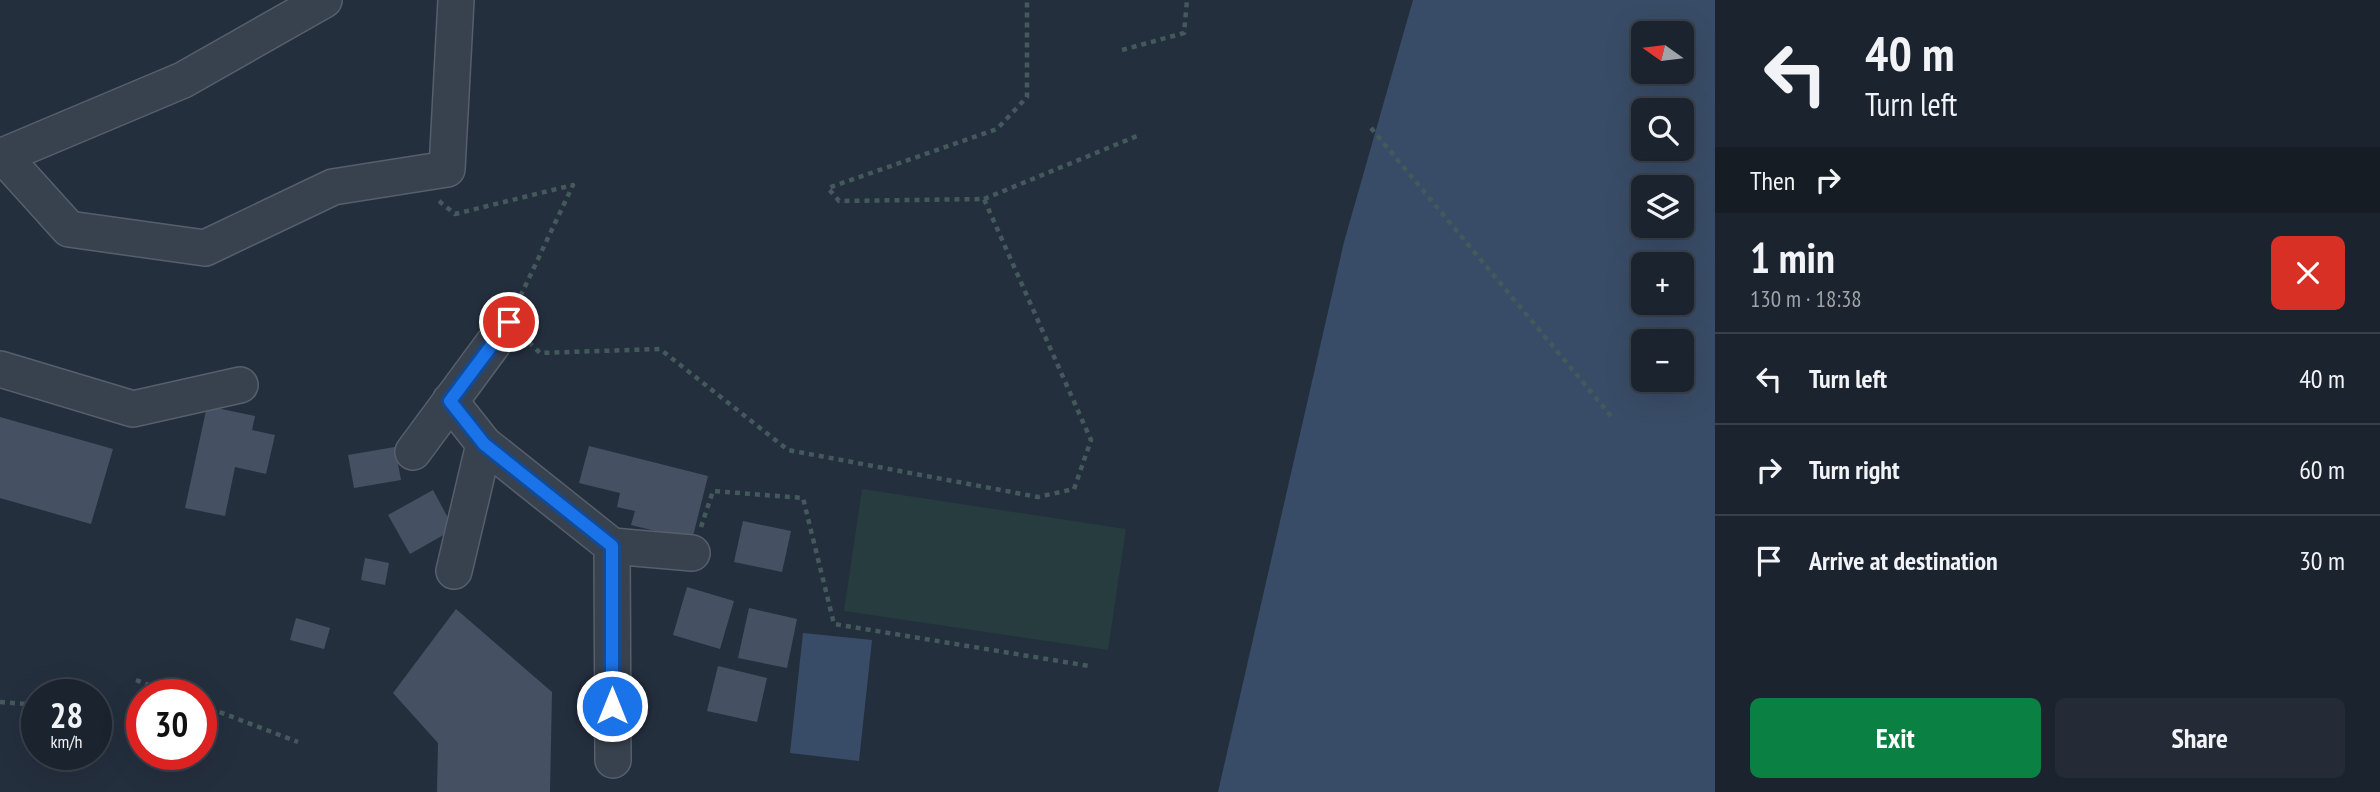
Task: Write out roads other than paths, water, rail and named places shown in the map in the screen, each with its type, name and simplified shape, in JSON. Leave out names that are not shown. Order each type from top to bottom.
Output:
[{"type":"street","points":[[324,0],[183,80],[1,157],[69,229],[205,248],[333,187],[447,169],[456,0]]},
{"type":"street","points":[[412,452],[509,322]]},
{"type":"street","points":[[0,369],[133,409],[240,385]]},
{"type":"street","points":[[450,401],[484,444],[612,546],[692,553]]},
{"type":"street","points":[[454,571],[484,444]]},
{"type":"street","points":[[612,546],[613,760]]},
{"type":"water","points":[[1413,0],[1715,0],[1715,792],[1218,792],[1344,242]]},
{"type":"water","points":[[803,633],[872,640],[859,761],[790,753]]}]
